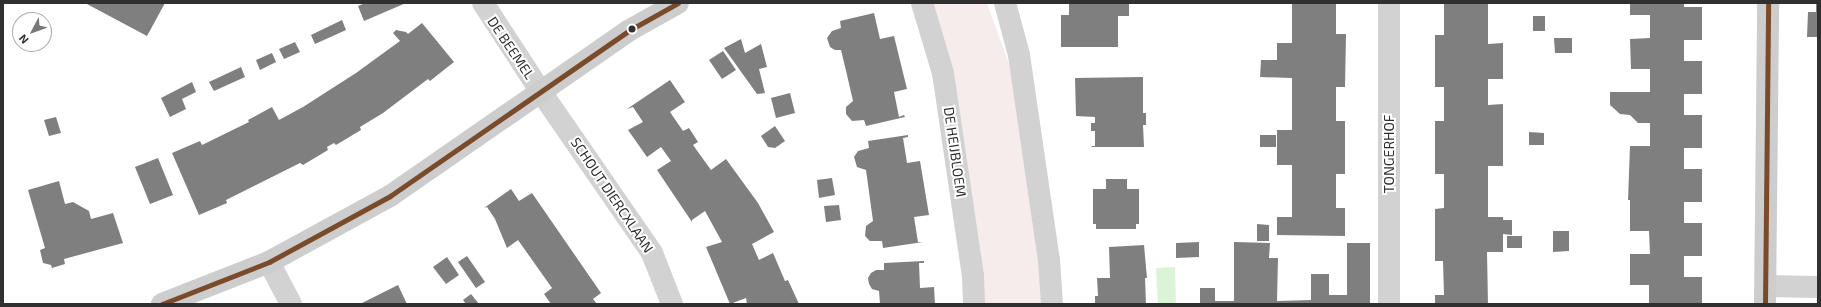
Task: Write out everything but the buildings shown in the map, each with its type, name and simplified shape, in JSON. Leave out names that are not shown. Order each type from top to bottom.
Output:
[{"type":"street","name":"DE BEEMEL","points":[[482,3],[541,92]]},
{"type":"street","points":[[162,304],[269,262],[390,196],[628,31],[678,3]]},
{"type":"street","name":"DE HEIJBLOEM","points":[[922,3],[943,73],[973,276],[974,304]]},
{"type":"street","points":[[1005,3],[1019,55],[1049,260],[1052,304]]},
{"type":"street","name":"TONGERHOF","points":[[1389,3],[1389,304]]},
{"type":"street","points":[[1768,3],[1766,295],[1818,287]]},
{"type":"street","name":"SCHOUT DIERCXLAAN","points":[[541,92],[652,253],[672,304]]},
{"type":"street","points":[[269,262],[291,304]]},
{"type":"shaded area","points":[[920,3],[987,3],[1010,67],[1040,272],[1041,304],[964,304],[964,287],[934,85]]},
{"type":"shaded area","points":[[1175,267],[1176,304],[1158,304],[1156,268]]},
{"type":"transit line","points":[[162,304],[269,262],[390,196],[628,31],[678,3]]},
{"type":"transit line","points":[[1765,304],[1768,3]]}]
